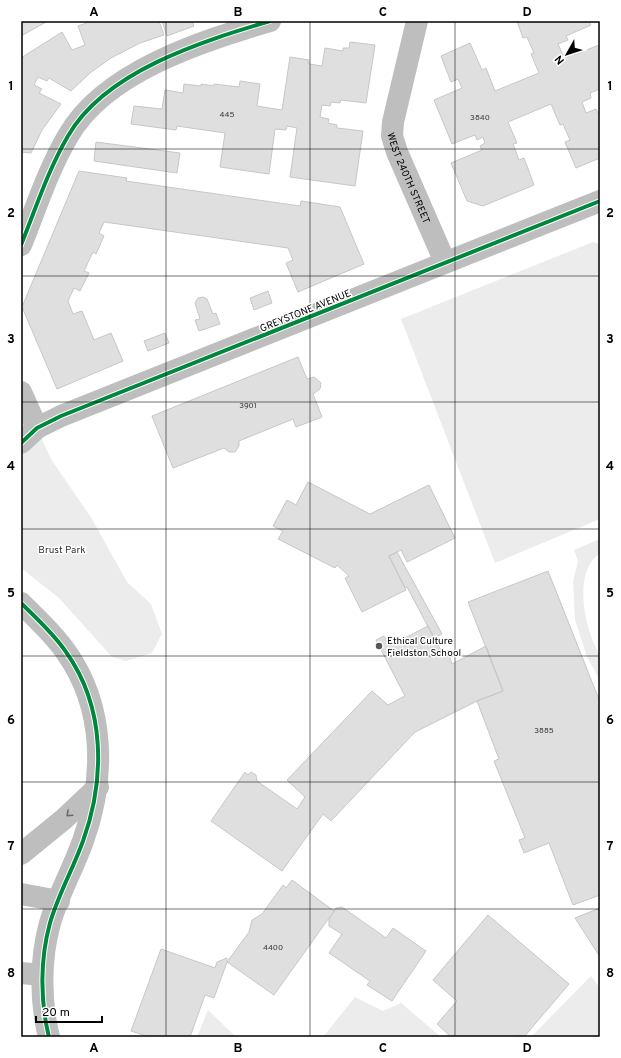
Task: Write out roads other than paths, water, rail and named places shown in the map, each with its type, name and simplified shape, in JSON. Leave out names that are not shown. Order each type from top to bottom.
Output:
[{"type":"street","points":[[21,245],[52,166],[68,134],[88,110],[111,89],[142,70],[175,54],[225,35],[270,21]]},
{"type":"street","name":"WEST 240TH STREET","points":[[417,21],[393,122],[392,136],[445,262]]},
{"type":"street","name":"GREYSTONE AVENUE","points":[[21,443],[37,428],[61,416],[600,201]]},
{"type":"street","points":[[21,392],[37,428]]},
{"type":"street","points":[[21,603],[66,652],[81,678],[92,708],[98,743],[98,787],[88,826],[50,923],[32,974],[49,1037]]},
{"type":"street","points":[[21,854],[64,819],[98,787]]},
{"type":"street","points":[[21,894],[59,901]]},
{"type":"place","name":"Ethical Culture Fieldston School","points":[[379,646]]},
{"type":"park label","name":"Brust Park","points":[[62,549]]}]
